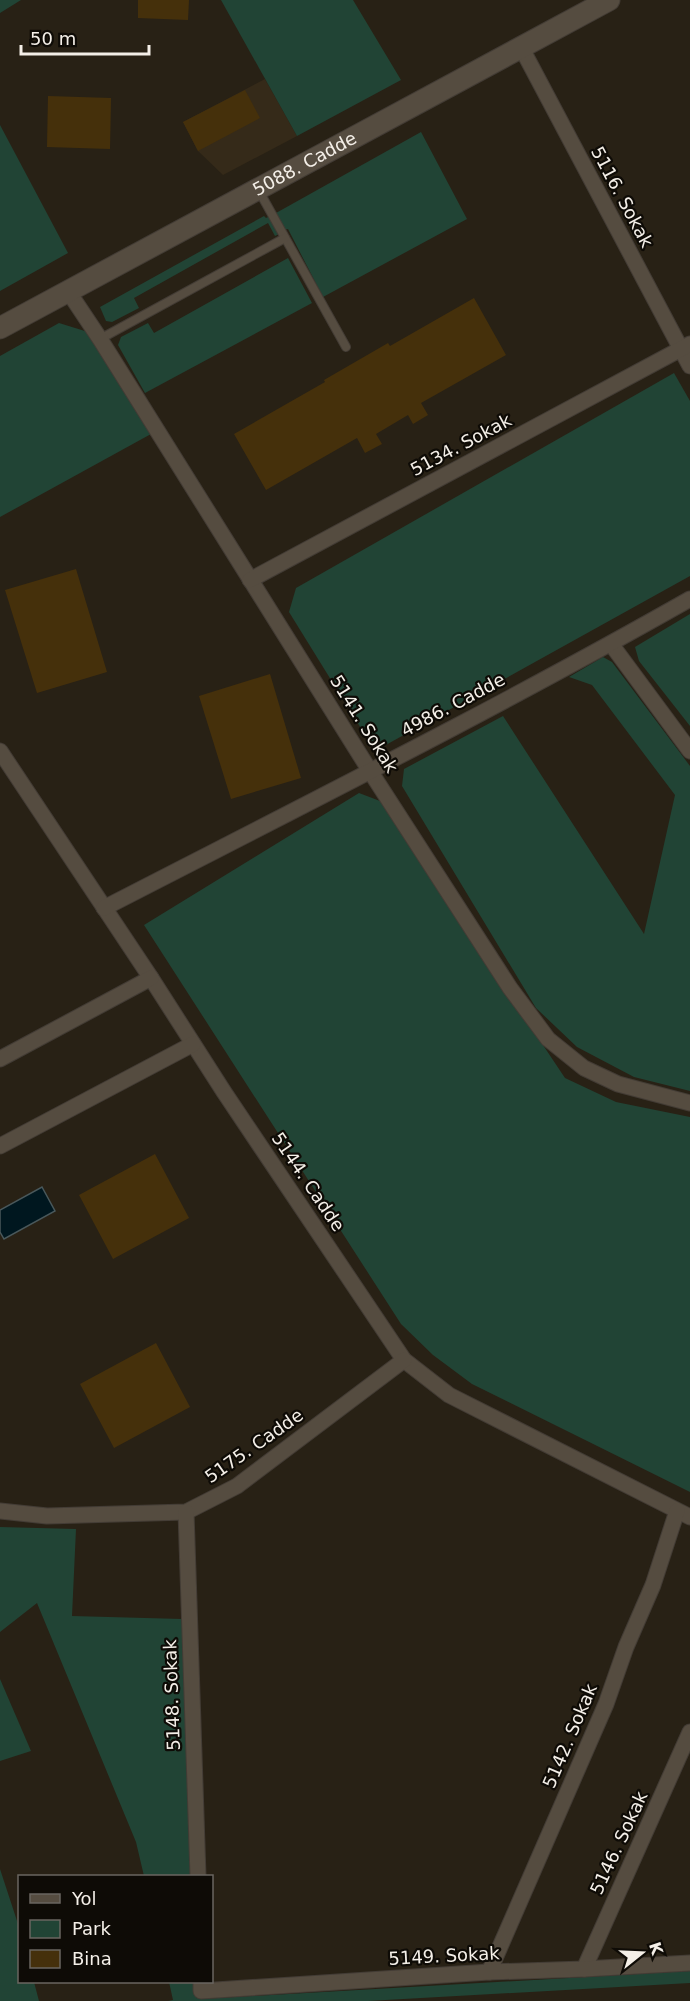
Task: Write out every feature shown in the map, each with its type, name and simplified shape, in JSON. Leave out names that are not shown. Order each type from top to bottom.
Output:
[{"type":"street","name":"5088. Cadde","points":[[0,328],[609,0]]},
{"type":"street","name":"5116. Sokak","points":[[520,47],[685,346],[690,366]]},
{"type":"street","name":"5141. Sokak","points":[[68,291],[370,771],[510,988],[548,1039],[584,1068],[618,1084],[690,1103]]},
{"type":"street","name":"5134. Sokak","points":[[250,580],[685,346]]},
{"type":"street","name":"4986. Cadde","points":[[104,908],[370,771],[690,600]]},
{"type":"street","points":[[611,644],[690,751]]},
{"type":"street","name":"5144. Cadde","points":[[0,751],[404,1360],[449,1395],[683,1514]]},
{"type":"street","points":[[0,1059],[151,978]]},
{"type":"street","points":[[0,1146],[193,1044]]},
{"type":"street","name":"5175. Cadde","points":[[0,1511],[47,1516],[186,1512],[237,1486],[404,1360]]},
{"type":"street","name":"5148. Sokak","points":[[186,1512],[198,1875]]},
{"type":"street","name":"5142. Sokak","points":[[489,1972],[606,1704],[626,1647],[683,1514]]},
{"type":"street","name":"5146. Sokak","points":[[584,1970],[690,1732]]},
{"type":"street","name":"5149. Sokak","points":[[201,1986],[489,1972],[584,1970],[690,1963]]},
{"type":"lane","points":[[258,190],[346,347]]},
{"type":"lane","points":[[100,339],[285,238]]},
{"type":"shaded area","points":[[265,79],[297,136],[223,175],[198,151],[183,122]]},
{"type":"green space","points":[[0,0],[21,0],[0,13]]},
{"type":"green space","points":[[221,0],[353,0],[401,80],[297,136]]},
{"type":"green space","points":[[0,125],[68,253],[0,291]]},
{"type":"green space","points":[[421,132],[467,219],[323,297],[288,229],[284,230],[276,213]]},
{"type":"green space","points":[[264,216],[266,218],[270,216],[279,234],[275,236],[268,223],[134,298],[139,308],[112,322],[106,321],[100,307]]},
{"type":"green space","points":[[288,258],[312,303],[145,393],[118,345],[121,337],[148,323],[154,333]]},
{"type":"green space","points":[[59,323],[88,332],[151,434],[0,517],[0,356]]},
{"type":"green space","points":[[674,373],[690,401],[690,576],[375,751],[289,612],[296,588]]},
{"type":"green space","points":[[690,614],[690,726],[639,661],[635,647]]},
{"type":"green space","points":[[603,657],[612,662],[690,766],[690,1091],[634,1077],[577,1047],[536,1008],[402,786],[404,769],[503,716],[644,934],[675,795],[592,685],[569,677]]},
{"type":"green space","points":[[359,793],[380,801],[565,1078],[616,1102],[690,1117],[690,1492],[472,1384],[433,1355],[401,1324],[144,925]]},
{"type":"green space","points":[[0,1527],[76,1529],[72,1616],[182,1619],[195,1875],[144,1875],[136,1842],[37,1603],[0,1632]]},
{"type":"green space","points":[[0,1679],[31,1751],[0,1761]]},
{"type":"green space","points":[[0,1869],[18,1924],[18,1983],[34,1983],[39,2001],[0,2001]]},
{"type":"green space","points":[[690,1971],[690,1983],[368,2001],[168,2001],[173,2000],[169,1983],[200,1983],[201,1999]]},
{"type":"water","points":[[42,1187],[55,1211],[4,1239],[0,1232],[0,1210]]},
{"type":"building","points":[[138,0],[189,0],[188,20],[138,18]]},
{"type":"building","points":[[245,90],[260,118],[198,151],[183,122]]},
{"type":"building","points":[[48,96],[111,98],[110,149],[47,147]]},
{"type":"building","points":[[474,298],[506,355],[421,403],[428,415],[413,424],[408,415],[376,434],[382,444],[365,453],[357,438],[266,490],[234,434],[388,343],[390,346]]},
{"type":"building","points":[[76,569],[107,672],[37,693],[5,590]]},
{"type":"building","points":[[270,674],[301,778],[231,799],[199,696]]},
{"type":"building","points":[[155,1154],[189,1218],[113,1259],[79,1195]]},
{"type":"building","points":[[156,1343],[190,1407],[114,1448],[80,1384]]}]
